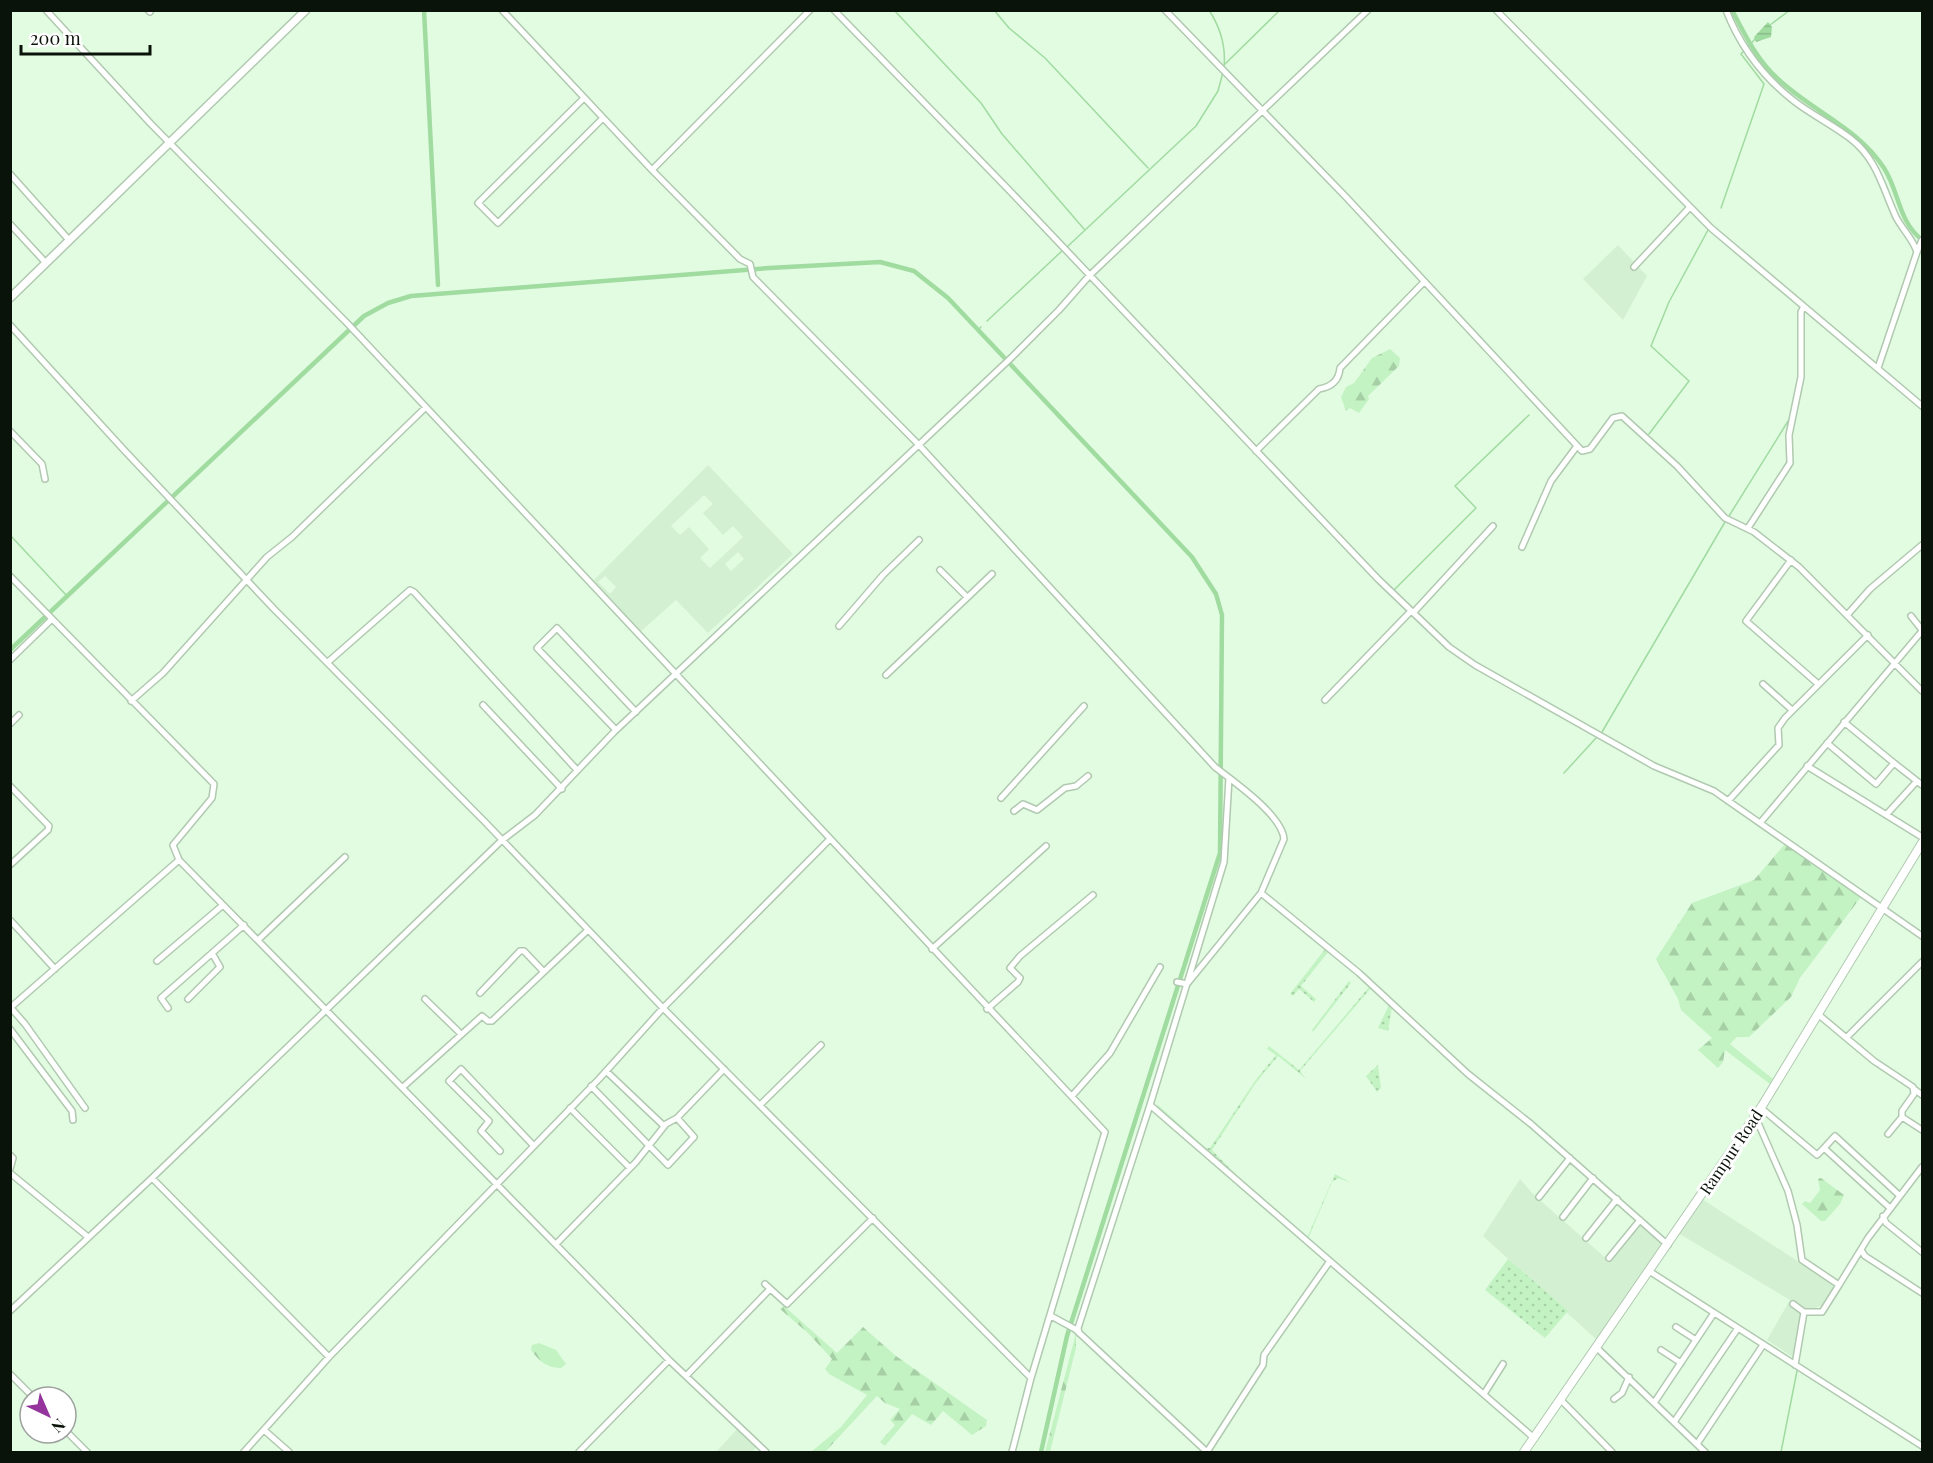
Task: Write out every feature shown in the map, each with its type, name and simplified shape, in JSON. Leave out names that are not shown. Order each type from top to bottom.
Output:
[{"type":"main road","name":"Rampur Road","points":[[1524,1452],[1761,1108],[1923,843]]},
{"type":"street","points":[[46,10],[171,144],[357,333],[987,1009],[1105,1132],[1031,1378],[1012,1452]]},
{"type":"street","points":[[10,298],[171,144],[306,10]]},
{"type":"street","points":[[502,10],[652,170],[750,266],[751,273],[918,444],[1215,767],[1257,801],[1280,825],[1284,834],[1281,850],[1261,893],[1186,984]]},
{"type":"street","points":[[652,170],[810,10]]},
{"type":"street","points":[[834,10],[1008,189],[1256,451],[1412,612],[1449,647],[1475,665],[1654,766],[1714,791],[1923,936]]},
{"type":"street","points":[[1166,10],[1582,451],[1590,449],[1613,418],[1622,416],[1677,466],[1725,518],[1748,528],[1791,560],[1848,614],[1923,692]]},
{"type":"street","points":[[10,1311],[152,1178],[501,841],[535,815],[616,730],[676,676],[1012,357],[1089,276],[1368,10]]},
{"type":"street","points":[[1496,10],[1690,207],[1803,308],[1923,406]]},
{"type":"street","points":[[1726,10],[1743,45],[1766,75],[1793,101],[1851,140],[1865,153],[1880,176],[1897,219],[1920,251]]},
{"type":"street","points":[[584,98],[478,203],[498,223],[603,118]]},
{"type":"street","points":[[10,174],[69,240]]},
{"type":"street","points":[[1634,267],[1690,207]]},
{"type":"street","points":[[10,224],[46,263]]},
{"type":"street","points":[[1878,368],[1922,242]]},
{"type":"street","points":[[1256,451],[1319,389],[1329,387],[1339,376],[1340,368],[1424,283]]},
{"type":"street","points":[[1748,528],[1790,463],[1789,435],[1801,377],[1801,312],[1803,308]]},
{"type":"street","points":[[10,325],[168,496],[501,841],[663,1008],[1031,1378]]},
{"type":"street","points":[[131,701],[163,673],[247,579],[426,407]]},
{"type":"street","points":[[10,431],[42,464],[45,479]]},
{"type":"street","points":[[1522,548],[1551,481],[1577,446]]},
{"type":"street","points":[[1325,700],[1493,526]]},
{"type":"street","points":[[839,626],[883,576],[919,540]]},
{"type":"street","points":[[1848,614],[1870,590],[1923,545]]},
{"type":"street","points":[[1791,560],[1746,621],[1817,683]]},
{"type":"street","points":[[940,570],[966,597]]},
{"type":"street","points":[[886,675],[992,574]]},
{"type":"street","points":[[10,576],[214,784],[212,798],[173,845],[179,860],[328,1009],[669,1360],[766,1452]]},
{"type":"street","points":[[328,662],[410,590],[577,770]]},
{"type":"street","points":[[1760,823],[1894,662],[1923,631],[1911,616]]},
{"type":"street","points":[[10,660],[48,617]]},
{"type":"street","points":[[616,730],[537,648],[557,628],[636,712]]},
{"type":"street","points":[[1728,801],[1775,751],[1780,741],[1778,728],[1792,710],[1868,635]]},
{"type":"street","points":[[1763,684],[1792,710]]},
{"type":"street","points":[[483,705],[562,789]]},
{"type":"street","points":[[1001,798],[1084,706]]},
{"type":"street","points":[[10,724],[20,715]]},
{"type":"street","points":[[1844,722],[1923,785]]},
{"type":"street","points":[[1827,742],[1875,784],[1894,763]]},
{"type":"street","points":[[1807,766],[1923,837]]},
{"type":"street","points":[[1077,1331],[1150,1105],[1224,862],[1226,776]]},
{"type":"street","points":[[1014,811],[1023,804],[1037,810],[1065,788],[1076,786],[1088,777]]},
{"type":"street","points":[[1886,815],[1917,781]]},
{"type":"street","points":[[10,786],[50,826],[10,864]]},
{"type":"street","points":[[244,1452],[329,1357],[606,1071],[663,1008],[829,840]]},
{"type":"street","points":[[932,950],[1046,846]]},
{"type":"street","points":[[258,940],[345,857]]},
{"type":"street","points":[[85,1108],[11,1008],[179,860]]},
{"type":"street","points":[[1261,893],[1359,973],[1468,1074],[1570,1158],[1668,1245]]},
{"type":"street","points":[[987,1009],[1018,982],[1020,978],[1010,968],[1020,956],[1093,895]]},
{"type":"street","points":[[157,961],[223,905]]},
{"type":"street","points":[[10,920],[55,969]]},
{"type":"street","points":[[168,1008],[161,998],[244,926]]},
{"type":"street","points":[[403,1087],[482,1016],[488,1022],[492,1021],[588,930]]},
{"type":"street","points":[[480,993],[520,951],[524,951],[543,971]]},
{"type":"street","points":[[188,999],[220,967],[212,952]]},
{"type":"street","points":[[1847,1037],[1923,962]]},
{"type":"street","points":[[1072,1096],[1110,1053],[1160,967]]},
{"type":"street","points":[[1177,982],[1186,984]]},
{"type":"street","points":[[425,999],[461,1034]]},
{"type":"street","points":[[1819,1015],[1923,1095]]},
{"type":"street","points":[[10,1029],[72,1112],[73,1120]]},
{"type":"street","points":[[760,1105],[821,1046]]},
{"type":"street","points":[[556,1244],[630,1168],[664,1126],[676,1118],[724,1069]]},
{"type":"street","points":[[500,1150],[481,1131],[489,1120],[449,1081],[461,1070],[533,1144]]},
{"type":"street","points":[[606,1071],[664,1126]]},
{"type":"street","points":[[591,1086],[668,1165],[694,1137],[676,1118]]},
{"type":"street","points":[[1888,1134],[1902,1117],[1902,1111],[1914,1094],[1914,1089]]},
{"type":"street","points":[[1150,1105],[1534,1438]]},
{"type":"street","points":[[570,1108],[630,1168]]},
{"type":"street","points":[[1761,1108],[1817,1155],[1836,1136],[1899,1195]]},
{"type":"street","points":[[1755,1116],[1788,1191],[1797,1225],[1801,1258],[1839,1286]]},
{"type":"street","points":[[1902,1117],[1923,1131]]},
{"type":"street","points":[[1824,1148],[1890,1208]]},
{"type":"street","points":[[10,1155],[13,1158],[10,1171],[88,1237]]},
{"type":"street","points":[[1539,1197],[1570,1158]]},
{"type":"street","points":[[1792,1304],[1804,1312],[1821,1312],[1883,1216],[1923,1167]]},
{"type":"street","points":[[152,1178],[329,1357]]},
{"type":"street","points":[[1563,1217],[1593,1178]]},
{"type":"street","points":[[1586,1238],[1617,1199]]},
{"type":"street","points":[[1883,1216],[1886,1223],[1923,1252]]},
{"type":"street","points":[[765,1284],[787,1305],[873,1218]]},
{"type":"street","points":[[1609,1258],[1640,1220]]},
{"type":"street","points":[[1861,1249],[1867,1257],[1923,1293]]},
{"type":"street","points":[[1855,1261],[1867,1257]]},
{"type":"street","points":[[1051,1316],[1077,1331],[1207,1452],[1263,1365],[1264,1355],[1330,1261]]},
{"type":"street","points":[[1649,1271],[1922,1444]]},
{"type":"street","points":[[686,1376],[770,1289]]},
{"type":"street","points":[[1796,1365],[1804,1312]]},
{"type":"street","points":[[1654,1403],[1714,1313]]},
{"type":"street","points":[[1676,1327],[1696,1340]]},
{"type":"street","points":[[1674,1422],[1738,1328]]},
{"type":"street","points":[[1697,1444],[1763,1345]]},
{"type":"street","points":[[1597,1348],[1705,1452]]},
{"type":"street","points":[[1661,1350],[1681,1363]]},
{"type":"street","points":[[579,1452],[669,1360]]},
{"type":"street","points":[[1484,1394],[1503,1364]]},
{"type":"street","points":[[10,1374],[21,1385]]},
{"type":"street","points":[[1614,1399],[1622,1393],[1629,1377]]},
{"type":"street","points":[[1561,1400],[1612,1452]]},
{"type":"street","points":[[264,1430],[290,1452]]},
{"type":"shaded area","points":[[1768,22],[1772,27],[1771,37],[1756,42],[1754,37]]},
{"type":"shaded area","points":[[1618,245],[1647,276],[1623,320],[1583,279]]},
{"type":"shaded area","points":[[708,465],[793,554],[708,633],[676,600],[639,633],[593,581]],"holes":[[[704,495],[713,504],[703,513],[723,535],[733,526],[743,537],[710,568],[700,558],[709,549],[689,527],[680,535],[671,526]],[[738,552],[744,559],[731,571],[725,564]],[[605,576],[616,587],[610,594],[598,582]]]},
{"type":"shaded area","points":[[1520,1179],[1533,1194],[1609,1261],[1639,1224],[1663,1245],[1598,1341],[1483,1236]]},
{"type":"shaded area","points":[[1702,1199],[1836,1286],[1828,1303],[1804,1312],[1796,1359],[1767,1340],[1790,1300],[1678,1233]]},
{"type":"shaded area","points":[[738,1428],[758,1446],[752,1452],[716,1452]]},
{"type":"green space","points":[[1390,349],[1400,358],[1399,366],[1368,396],[1369,399],[1359,413],[1350,408],[1346,411],[1341,397],[1346,387],[1354,383],[1372,358]]},
{"type":"green space","points":[[1785,844],[1861,897],[1800,978],[1791,997],[1749,1037],[1737,1037],[1730,1044],[1774,1080],[1770,1084],[1725,1050],[1723,1062],[1718,1068],[1698,1050],[1712,1038],[1681,1010],[1678,999],[1656,959],[1692,903],[1754,880]]},
{"type":"green space","points":[[1326,948],[1329,951],[1301,986],[1316,999],[1314,1002],[1299,989],[1293,996],[1290,994]]},
{"type":"green space","points":[[1349,981],[1351,983],[1313,1032],[1312,1030]]},
{"type":"green space","points":[[1370,986],[1372,987],[1300,1071],[1305,1078],[1278,1056],[1255,1084],[1212,1150],[1244,1183],[1156,1106],[1158,1105],[1206,1148],[1210,1148],[1255,1081],[1276,1055],[1267,1049],[1269,1046],[1299,1070]]},
{"type":"green space","points":[[1389,1005],[1392,1007],[1388,1031],[1378,1028]]},
{"type":"green space","points":[[1378,1065],[1381,1088],[1377,1092],[1366,1076]]},
{"type":"green space","points":[[1335,1174],[1351,1183],[1338,1178],[1332,1182],[1308,1239],[1244,1183],[1307,1238]]},
{"type":"green space","points":[[1821,1178],[1844,1195],[1840,1204],[1825,1221],[1821,1221],[1802,1204],[1805,1201],[1810,1203],[1820,1190],[1818,1179]]},
{"type":"green space","points":[[1508,1259],[1568,1311],[1545,1338],[1485,1290]]},
{"type":"green space","points":[[784,1306],[837,1353],[863,1327],[896,1356],[987,1420],[986,1426],[972,1435],[943,1411],[931,1425],[912,1414],[885,1446],[880,1442],[895,1425],[890,1420],[900,1409],[885,1403],[877,1396],[825,1452],[811,1452],[841,1427],[867,1395],[829,1374],[825,1369],[832,1359],[808,1333],[780,1309]]},
{"type":"green space","points":[[1076,1333],[1076,1348],[1050,1452],[1045,1452]]},
{"type":"green space","points":[[539,1343],[556,1350],[566,1364],[561,1368],[556,1368],[540,1361],[531,1350],[532,1345]]},
{"type":"waterway","points":[[424,10],[438,285]]},
{"type":"waterway","points":[[894,10],[981,103],[1002,134],[1084,229]]},
{"type":"waterway","points":[[994,10],[1009,28],[1045,58],[1148,168]]},
{"type":"waterway","points":[[1209,10],[1221,37],[1224,67]]},
{"type":"waterway","points":[[1225,64],[1280,10]]},
{"type":"waterway","points":[[1732,10],[1752,47],[1771,72],[1791,91],[1861,141],[1873,154],[1889,177],[1908,224],[1922,240]]},
{"type":"waterway","points":[[1770,25],[1790,10]]},
{"type":"waterway","points":[[1721,208],[1764,84],[1741,54],[1756,38]]},
{"type":"waterway","points":[[1067,247],[1196,126],[1218,91],[1223,72]]},
{"type":"waterway","points":[[1649,434],[1689,381],[1651,346],[1669,302],[1708,230]]},
{"type":"waterway","points":[[987,321],[1063,250]]},
{"type":"waterway","points":[[10,650],[364,316],[388,303],[411,296],[769,268],[880,262],[914,271],[948,298],[1192,557],[1216,594],[1222,615],[1220,853],[1067,1336],[1041,1452]]},
{"type":"waterway","points":[[978,330],[981,327]]},
{"type":"waterway","points":[[1394,590],[1476,508],[1455,486],[1529,415]]},
{"type":"waterway","points":[[1729,516],[1790,418]]},
{"type":"waterway","points":[[1602,732],[1725,522]]},
{"type":"waterway","points":[[10,535],[67,596]]},
{"type":"waterway","points":[[1564,773],[1596,738]]},
{"type":"waterway","points":[[1781,1452],[1797,1371]]}]
